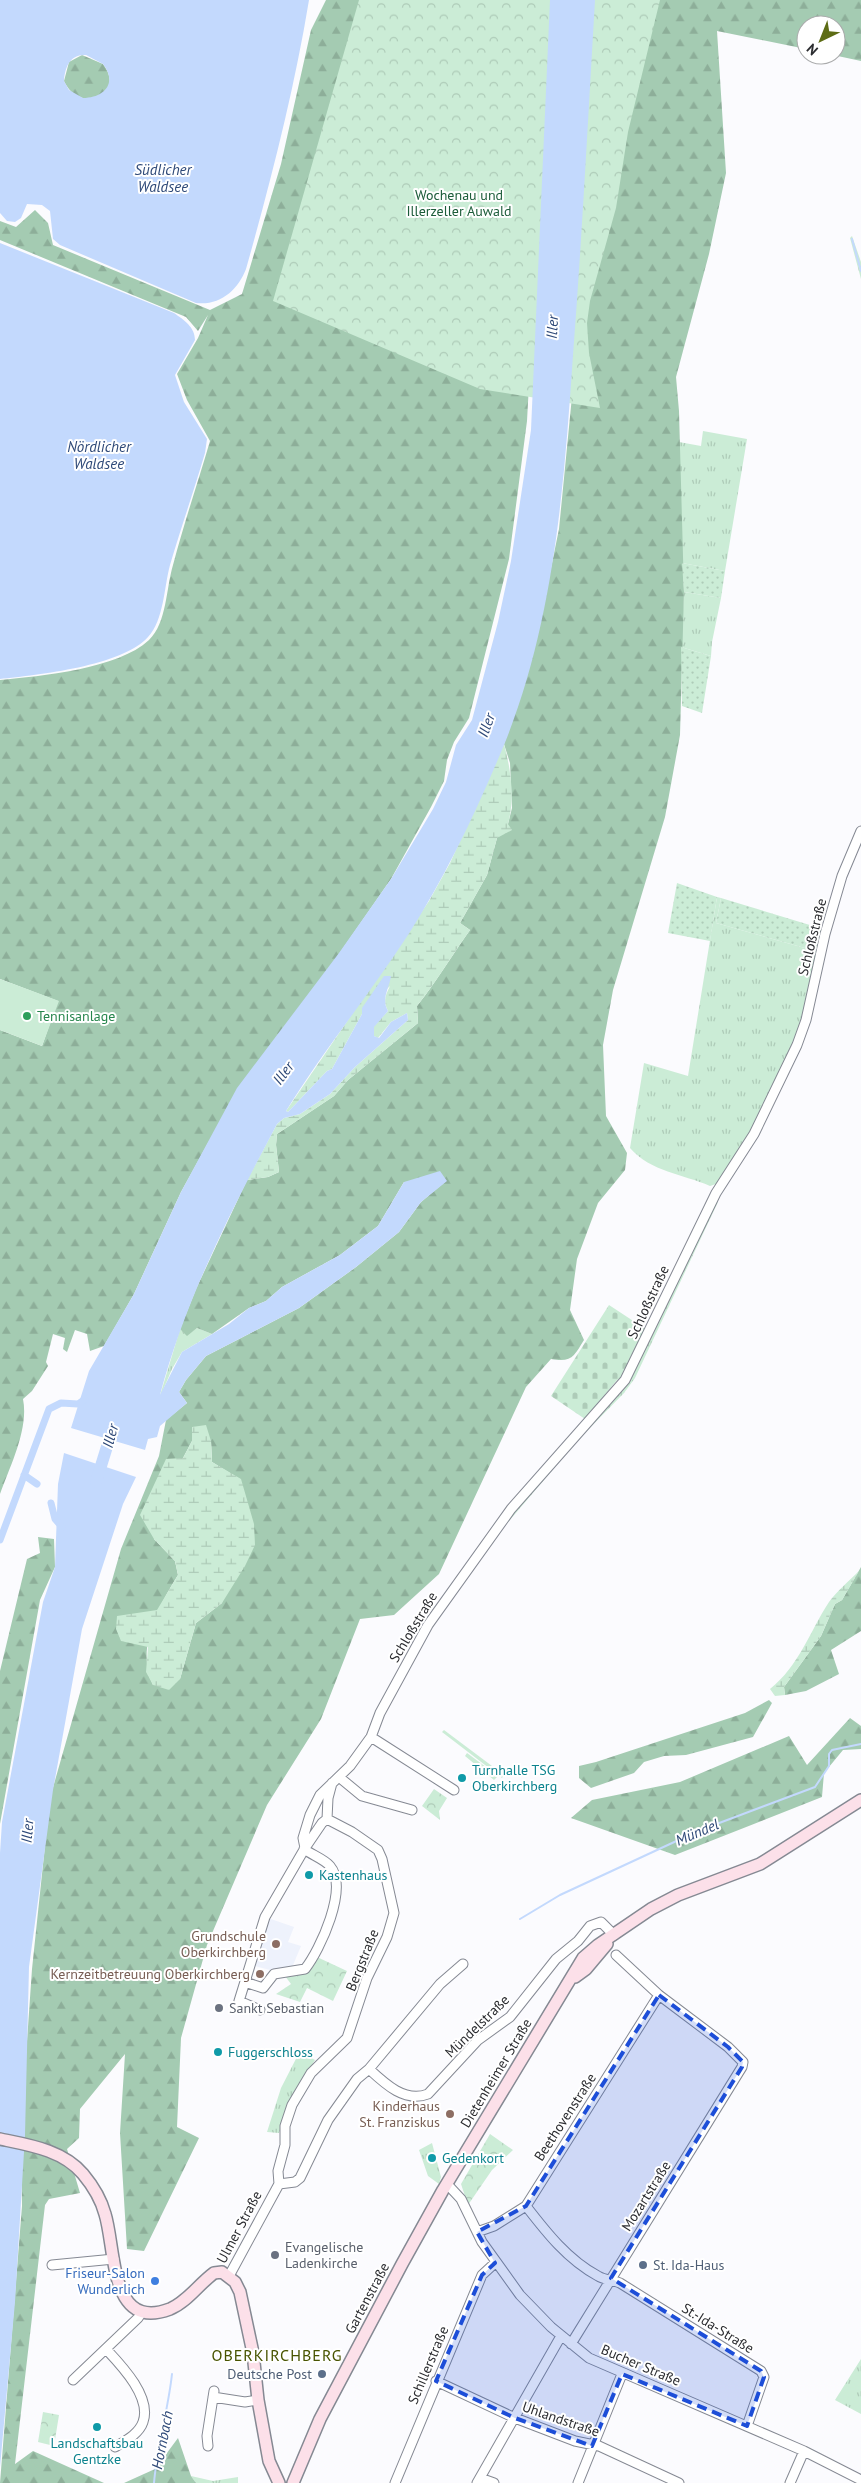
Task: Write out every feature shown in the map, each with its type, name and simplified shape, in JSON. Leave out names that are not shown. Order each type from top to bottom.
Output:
[{"type":"main road","name":"Dietenheimer Straße","points":[[447,2184],[573,1978],[583,1958],[598,1944],[651,1909],[678,1895],[742,1872],[774,1856],[861,1800]]},
{"type":"main road","points":[[0,2139],[63,2157],[82,2173],[99,2197],[106,2214],[120,2290],[133,2308],[142,2312],[171,2308],[214,2273],[222,2272],[230,2276]]},
{"type":"main road","name":"Gartenstraße","points":[[293,2483],[299,2466],[339,2381],[447,2184]]},
{"type":"main road","name":"Ulmer Straße","points":[[230,2276],[238,2286],[244,2308],[258,2400],[276,2476]]},
{"type":"main road","points":[[276,2476],[286,2475],[299,2466]]},
{"type":"main road","points":[[276,2476],[289,2483]]},
{"type":"street","name":"Schloßstraße","points":[[260,2010],[238,2001],[265,1917],[305,1849],[303,1838],[312,1810],[320,1795],[350,1766],[371,1736],[380,1713],[428,1625],[510,1509],[625,1380],[716,1193],[754,1134],[797,1045],[806,1020],[825,934],[842,876],[861,831]]},
{"type":"street","points":[[371,1736],[454,1790]]},
{"type":"street","name":"Schloßstraße","points":[[327,1819],[328,1798],[336,1779]]},
{"type":"street","points":[[336,1779],[362,1796],[412,1810]]},
{"type":"street","points":[[245,1982],[263,1988],[274,1974],[304,1969],[320,1943],[331,1915],[338,1886],[329,1864],[305,1849],[322,1823],[327,1819]]},
{"type":"street","name":"Bergstraße","points":[[279,2184],[278,2171],[285,2145],[285,2126],[292,2105],[310,2073],[347,2038],[367,1978],[388,1937],[394,1914],[382,1859],[378,1850],[352,1832],[327,1819]]},
{"type":"street","name":"Mündelstraße","points":[[369,2069],[386,2084],[405,2095],[419,2097],[428,2094],[478,2040],[510,2017],[548,1968],[578,1941],[590,1926],[601,1922],[614,1935]]},
{"type":"street","points":[[616,1955],[659,1995]]},
{"type":"street","points":[[279,2184],[295,2182],[300,2178],[328,2120],[357,2079],[369,2069],[440,1984],[463,1964]]},
{"type":"street","name":"Mozartstraße","points":[[571,2344],[743,2062],[728,2047],[659,1995]]},
{"type":"street","name":"Beethovenstraße","points":[[477,2232],[494,2226],[526,2206],[659,1995]]},
{"type":"street","name":"Ulmer Straße","points":[[230,2276],[279,2184]]},
{"type":"street","name":"Bucher Straße","points":[[447,2184],[461,2199],[495,2263],[520,2295],[571,2344],[597,2362],[622,2374],[804,2451],[861,2480]]},
{"type":"street","name":"St.-Ida-Straße","points":[[526,2206],[566,2252],[599,2277],[610,2280],[761,2371],[764,2377],[747,2426]]},
{"type":"street","points":[[52,2265],[114,2259]]},
{"type":"street","name":"Schillerstraße","points":[[395,2483],[482,2275],[495,2263]]},
{"type":"street","points":[[73,2380],[142,2312]]},
{"type":"street","points":[[494,2483],[479,2480],[561,2336]]},
{"type":"street","points":[[106,2349],[137,2386],[143,2402],[144,2421],[134,2434],[115,2447]]},
{"type":"street","points":[[578,2483],[622,2374]]},
{"type":"street","name":"Uhlandstraße","points":[[436,2382],[515,2418],[592,2446],[599,2446],[678,2483]]},
{"type":"street","points":[[208,2446],[207,2436],[214,2394],[245,2402],[258,2400]]},
{"type":"street","points":[[790,2483],[804,2451]]},
{"type":"highlighted area","points":[[659,1995],[728,2047],[743,2062],[742,2067],[611,2278],[761,2371],[764,2377],[747,2426],[622,2374],[592,2446],[515,2418],[436,2381],[482,2275],[495,2263],[477,2232],[526,2206]]},
{"type":"shaded area","name":"Grundschule Oberkirchberg","points":[[268,1918],[294,1927],[288,1942],[301,1946],[291,1970],[270,1970],[251,1965]]},
{"type":"green space","points":[[326,0],[550,0],[527,421],[509,559],[469,718],[454,742],[447,760],[444,781],[431,807],[391,879],[208,1143],[181,1192],[134,1294],[104,1346],[90,1351],[87,1334],[75,1330],[67,1352],[63,1349],[65,1338],[53,1334],[46,1362],[48,1366],[32,1391],[23,1399],[24,1411],[21,1435],[0,1494],[0,1030],[42,1046],[58,1001],[0,979],[0,680],[57,673],[99,664],[135,650],[149,640],[155,633],[163,615],[177,549],[210,441],[187,400],[177,374],[198,338],[208,315],[198,331],[186,317],[0,240],[0,221],[16,227],[35,210],[48,223],[53,245],[210,310],[242,294],[281,164],[311,30]]},
{"type":"green space","name":"Wochenau und Illerzeller Auwald","points":[[359,0],[660,0],[628,132],[616,208],[590,301],[587,323],[589,353],[600,408],[480,389],[273,301]]},
{"type":"green space","points":[[595,0],[861,0],[861,61],[846,58],[846,15],[796,15],[796,47],[717,31],[726,173],[709,254],[676,377],[679,411],[684,592],[680,735],[665,817],[613,990],[603,1045],[606,1116],[627,1153],[625,1170],[598,1203],[577,1259],[570,1310],[584,1340],[572,1357],[564,1360],[551,1359],[526,1387],[439,1574],[394,1615],[360,1619],[321,1719],[267,1805],[207,1945],[181,2038],[177,2127],[199,2138],[144,2251],[127,2249],[120,2133],[125,2054],[80,2109],[79,2138],[67,2149],[80,2193],[49,2199],[45,2205],[15,2464],[33,2451],[104,2483],[0,2483],[22,2206],[21,2128],[32,1969],[50,1798],[121,1549],[159,1456],[166,1420],[187,1403],[179,1392],[186,1380],[206,1356],[299,1308],[356,1267],[399,1232],[421,1202],[446,1181],[404,1182],[378,1226],[340,1255],[282,1287],[266,1301],[249,1308],[212,1334],[197,1328],[187,1336],[180,1329],[196,1289],[247,1180],[268,1177],[279,1172],[276,1145],[277,1134],[334,1096],[348,1080],[418,1023],[417,1006],[470,930],[460,923],[487,875],[497,838],[508,824],[512,808],[510,763],[504,744],[535,646],[559,529],[574,376]],"holes":[[[192,1427],[211,1441],[212,1462],[241,1480],[222,1603],[196,1623],[180,1679],[153,1685],[148,1671],[148,1643],[157,1614],[178,1575],[175,1561],[154,1539],[183,1458],[192,1441]]]},
{"type":"green space","points":[[82,55],[103,64],[109,75],[109,85],[105,92],[98,97],[89,99],[80,97],[71,91],[64,81],[69,62]]},
{"type":"green space","points":[[852,236],[861,262],[861,279],[850,238]]},
{"type":"green space","points":[[703,431],[747,439],[725,571],[682,563],[679,442],[701,446]]},
{"type":"green space","points":[[682,563],[725,571],[721,598],[684,592]]},
{"type":"green space","points":[[684,592],[721,598],[711,656],[681,647]]},
{"type":"green space","points":[[681,647],[711,656],[702,713],[682,706]]},
{"type":"green space","points":[[504,744],[511,784],[508,824],[512,830],[497,838],[487,875],[460,923],[470,930],[417,1006],[418,1023],[348,1080],[334,1096],[277,1134],[276,1145],[279,1172],[268,1177],[247,1180],[277,1124],[284,1118],[300,1114],[330,1094],[355,1067],[408,1020],[407,1013],[391,1022],[378,1038],[374,1036],[373,1027],[388,1011],[385,998],[390,986],[362,1014],[332,1069],[327,1071],[288,1112],[286,1111],[429,901],[450,863]]},
{"type":"green space","points":[[677,883],[717,897],[710,941],[668,933]]},
{"type":"green space","points":[[717,897],[721,898],[716,923],[819,952],[803,1022],[783,1070],[759,1116],[719,1183],[710,1186],[657,1167],[638,1156],[630,1148],[644,1063],[688,1076]]},
{"type":"green space","points":[[721,898],[823,929],[819,952],[716,923]]},
{"type":"green space","name":"Tennisanlage","points":[[0,979],[59,1001],[42,1046],[0,1030]]},
{"type":"green space","points":[[718,1202],[635,1378],[624,1393],[578,1440],[503,1528],[499,1529],[630,1379],[668,1295],[714,1204]]},
{"type":"green space","points":[[609,1305],[647,1330],[623,1372],[624,1376],[617,1380],[585,1419],[551,1396]]},
{"type":"green space","points":[[197,1328],[212,1334],[182,1352],[172,1369],[158,1402],[180,1329],[187,1335]]},
{"type":"green space","points":[[206,1425],[211,1441],[212,1462],[241,1479],[254,1524],[255,1545],[245,1566],[222,1603],[196,1623],[180,1679],[169,1690],[153,1685],[146,1672],[148,1647],[121,1641],[116,1629],[117,1616],[157,1610],[178,1575],[175,1561],[154,1539],[140,1515],[166,1459],[183,1458],[192,1441],[192,1427]]},
{"type":"green space","points":[[38,1537],[54,1539],[55,1567],[40,1600],[0,1824],[0,1671],[27,1559],[40,1553]]},
{"type":"green space","points":[[861,1567],[861,1631],[831,1650],[839,1674],[806,1691],[785,1695],[784,1687],[821,1636],[835,1604],[842,1600]]},
{"type":"green space","points":[[859,1571],[842,1600],[835,1604],[821,1636],[784,1687],[785,1695],[775,1696],[770,1689],[789,1670],[829,1602]]},
{"type":"green space","points":[[769,1700],[772,1703],[753,1737],[686,1755],[664,1756],[644,1762],[634,1773],[591,1788],[579,1778],[579,1766],[745,1713]]},
{"type":"green space","points":[[850,1718],[861,1726],[861,1749],[843,1750],[824,1773],[822,1797],[675,1855],[571,1818],[592,1800],[680,1782],[789,1736],[807,1765]]},
{"type":"green space","points":[[444,1730],[504,1775],[502,1778],[442,1732]]},
{"type":"green space","points":[[467,1753],[498,1776],[494,1780],[465,1756]]},
{"type":"green space","points":[[434,1789],[447,1798],[439,1811],[440,1820],[422,1806]]},
{"type":"green space","points":[[317,1957],[347,1971],[333,2001],[307,1988],[300,2002],[276,1994],[291,1984],[285,1976],[306,1973],[312,1968]]},
{"type":"green space","points":[[300,2051],[315,2060],[294,2095],[279,2133],[267,2132],[281,2088]]},
{"type":"green space","points":[[490,2134],[513,2150],[492,2170],[468,2205],[461,2184]]},
{"type":"green space","points":[[432,2143],[441,2177],[439,2184],[428,2176],[419,2150]]},
{"type":"green space","points":[[861,2359],[861,2414],[835,2400]]},
{"type":"green space","points":[[43,2412],[59,2415],[54,2446],[38,2442]]},
{"type":"green space","points":[[178,2438],[191,2476],[196,2483],[124,2483],[155,2469]]},
{"type":"green space","points":[[191,2476],[213,2481],[238,2477],[238,2483],[196,2483]]},
{"type":"water","name":"Südlicher Waldsee","points":[[0,0],[309,0],[281,135],[246,269],[238,284],[227,295],[213,302],[196,303],[60,245],[53,239],[50,211],[42,205],[27,204],[21,218],[15,222],[7,221],[0,213]],"holes":[[[86,55],[103,64],[109,77],[109,83],[103,92],[83,98],[69,90],[64,81],[67,66],[72,59]]]},
{"type":"water","points":[[550,0],[595,0],[570,405],[554,553],[535,651],[504,745],[472,818],[448,866],[408,935],[286,1111],[288,1112],[327,1071],[332,1069],[362,1014],[362,1008],[384,976],[391,976],[385,998],[388,1011],[374,1027],[374,1036],[379,1038],[391,1022],[407,1013],[408,1020],[355,1067],[330,1094],[300,1114],[284,1118],[277,1124],[226,1223],[196,1290],[170,1360],[160,1395],[182,1352],[229,1324],[249,1308],[266,1301],[282,1287],[340,1255],[378,1226],[404,1182],[440,1171],[447,1181],[421,1202],[399,1232],[356,1267],[299,1308],[206,1356],[186,1380],[179,1392],[187,1403],[160,1426],[157,1437],[148,1439],[145,1450],[71,1428],[89,1371],[134,1294],[181,1192],[237,1088],[339,953],[391,879],[433,809],[446,782],[456,745],[472,720],[498,622],[511,561],[531,430]]},
{"type":"water","name":"Nördlicher Waldsee","points":[[0,243],[174,313],[185,321],[193,331],[195,340],[175,375],[184,402],[207,439],[205,453],[170,565],[163,603],[157,622],[148,637],[136,647],[100,662],[57,672],[0,679]]},
{"type":"water","points":[[64,1453],[136,1477],[123,1504],[82,1629],[53,1790],[29,1967],[25,2135],[15,2302],[0,2467],[0,1853],[2,1822],[43,1602],[55,1567],[58,1484]]},
{"type":"waterway","points":[[852,239],[861,271]]},
{"type":"waterway","points":[[0,1540],[49,1409],[61,1403],[78,1404],[85,1399]]},
{"type":"waterway","name":"Iller","points":[[96,1482],[114,1424]]},
{"type":"waterway","points":[[24,1475],[37,1484]]},
{"type":"waterway","points":[[51,1503],[55,1519],[62,1527]]},
{"type":"waterway","name":"Mündel","points":[[520,1919],[560,1895],[698,1831],[815,1787],[829,1766],[829,1754],[832,1750],[861,1744]]},
{"type":"waterway","name":"Hornbach","points":[[154,2483],[172,2374]]},
{"type":"place","name":"Tennisanlage","points":[[27,1016]]},
{"type":"place","name":"Turnhalle TSG Oberkirchberg","points":[[462,1778]]},
{"type":"place","name":"Kastenhaus","points":[[309,1875]]},
{"type":"place","name":"Grundschule Oberkirchberg","points":[[276,1944]]},
{"type":"place","name":"Kernzeitbetreuung Oberkirchberg","points":[[260,1974]]},
{"type":"place","name":"Sankt Sebastian","points":[[219,2008]]},
{"type":"place","name":"Fuggerschloss","points":[[218,2052]]},
{"type":"place","name":"Kinderhaus St. Franziskus","points":[[450,2114]]},
{"type":"place","name":"Gedenkort","points":[[432,2158]]},
{"type":"place","name":"Evangelische Ladenkirche","points":[[275,2255]]},
{"type":"place","name":"St. Ida-Haus","points":[[643,2265]]},
{"type":"place","name":"Friseur-Salon Wunderlich","points":[[155,2281]]},
{"type":"place","name":"Deutsche Post","points":[[322,2374]]},
{"type":"place","name":"Landschaftsbau Gentzke","points":[[97,2427]]},
{"type":"district","name":"OBERKIRCHBERG","points":[[277,2355]]}]
